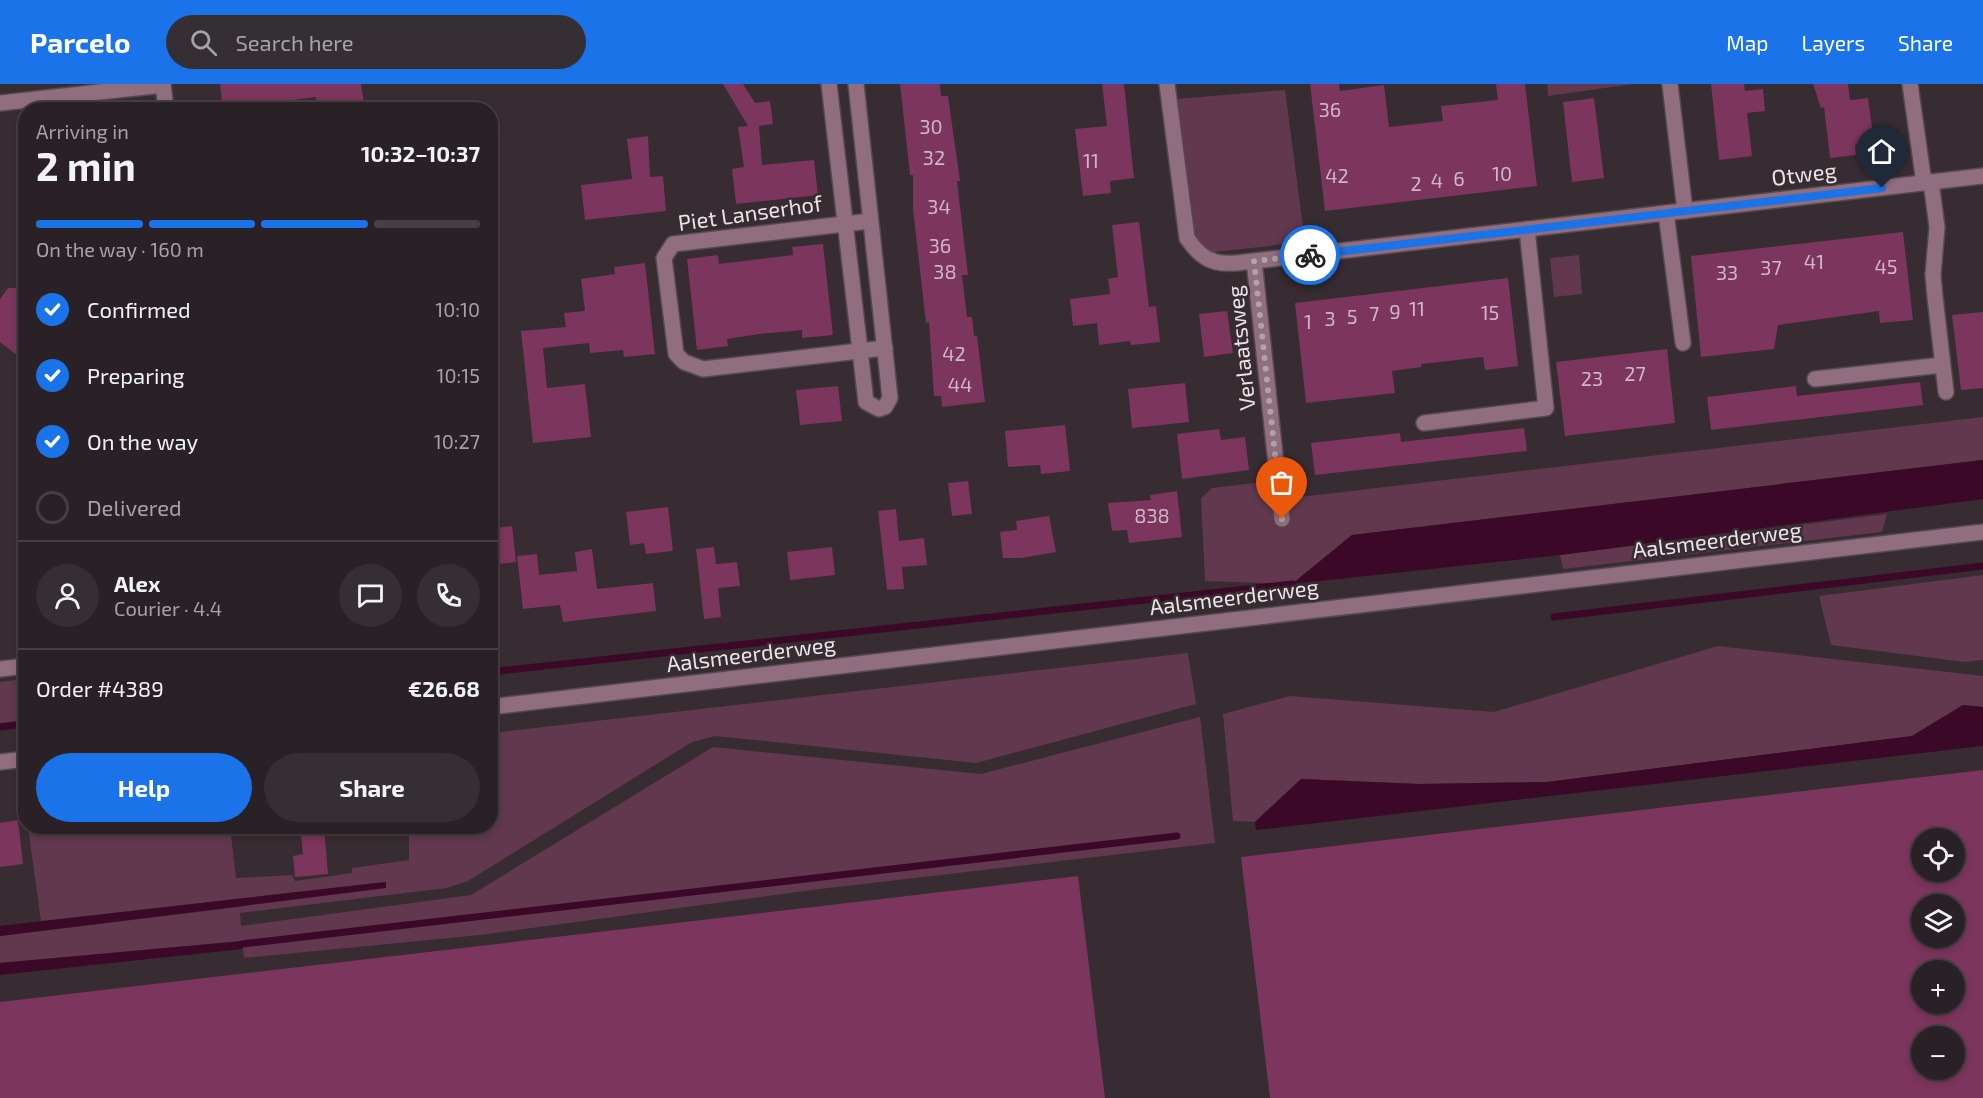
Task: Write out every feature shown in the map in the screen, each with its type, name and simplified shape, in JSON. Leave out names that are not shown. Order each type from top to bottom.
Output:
[{"type":"street","name":"Piet Lanserhof","points":[[829,84],[866,402],[879,409],[885,407],[890,398],[856,84]]},
{"type":"street","name":"Verlaatsweg","points":[[1167,84],[1187,238],[1197,253],[1221,265],[1254,261],[1282,519]]},
{"type":"street","points":[[1670,84],[1685,211]]},
{"type":"street","points":[[1910,84],[1937,227],[1933,275],[1946,393]]},
{"type":"street","points":[[0,103],[163,85],[165,102]]},
{"type":"street","name":"Otweg","points":[[1254,261],[1983,176]]},
{"type":"street","points":[[1666,213],[1683,343]]},
{"type":"street","name":"Piet Lanserhof","points":[[870,221],[673,244],[664,258],[676,354],[684,362],[703,369],[885,348]]},
{"type":"street","points":[[1424,423],[1546,408],[1527,229]]},
{"type":"street","points":[[1815,379],[1942,365]]},
{"type":"street","name":"Aalsmeerderweg","points":[[498,706],[1983,532]]},
{"type":"street","points":[[0,669],[18,667]]},
{"type":"street","points":[[0,762],[18,760]]},
{"type":"shaded area","points":[[1547,84],[1633,84],[1548,96]]},
{"type":"shaded area","points":[[1285,90],[1305,242],[1205,253],[1193,242],[1176,99]]},
{"type":"shaded area","points":[[1579,255],[1582,294],[1554,297],[1550,258]]},
{"type":"shaded area","points":[[1983,417],[1983,460],[1352,535],[1292,584],[1205,581],[1201,498],[1212,488],[1271,481],[1274,500]]},
{"type":"shaded area","points":[[1983,460],[1983,499],[1560,555],[1292,584],[1352,535]]},
{"type":"shaded area","points":[[1887,514],[1882,532],[1563,569],[1560,555]]},
{"type":"shaded area","points":[[1983,575],[1983,660],[1965,662],[1831,645],[1819,596]]},
{"type":"shaded area","points":[[1718,646],[1983,676],[1983,707],[1963,705],[1912,736],[1547,782],[1419,784],[1301,779],[1255,822],[1233,821],[1223,714],[1290,696],[1494,712]]},
{"type":"shaded area","points":[[1188,653],[1196,704],[976,763],[715,736],[692,742],[468,881],[447,888],[240,913],[241,926],[471,895],[713,747],[981,774],[1200,717],[1215,843],[820,889],[480,935],[244,958],[242,941],[0,963],[0,936],[239,907],[385,882],[41,921],[29,834],[231,834],[236,878],[292,875],[295,881],[352,873],[352,868],[409,860],[409,834],[498,834],[498,732]]},
{"type":"shaded area","points":[[18,680],[18,721],[0,723],[0,682]]},
{"type":"shaded area","points":[[1963,705],[1983,707],[1983,746],[1256,830],[1255,822],[1301,779],[1419,784],[1547,782],[1912,736]]},
{"type":"shaded area","points":[[386,882],[386,888],[0,936],[0,926]]},
{"type":"shaded area","points":[[243,941],[242,949],[0,975],[0,963]]},
{"type":"building","points":[[220,84],[361,84],[364,102],[316,102],[316,97],[277,102],[222,102]]},
{"type":"building","points":[[723,84],[743,84],[755,103],[770,101],[773,124],[759,126],[762,165],[814,160],[818,195],[736,204],[732,169],[744,167],[738,127],[748,126]]},
{"type":"building","points":[[900,84],[940,84],[941,96],[948,96],[960,181],[957,181],[968,275],[962,275],[967,317],[972,317],[974,336],[977,336],[985,402],[942,407],[941,396],[934,396],[929,322],[926,323],[913,209],[913,175],[910,175]]},
{"type":"building","points":[[1102,84],[1124,84],[1134,178],[1110,181],[1111,193],[1083,196],[1075,129],[1107,126]]},
{"type":"building","points":[[1310,84],[1339,84],[1340,91],[1384,85],[1389,127],[1443,121],[1441,106],[1498,100],[1496,84],[1525,84],[1537,186],[1325,211]]},
{"type":"building","points":[[1711,84],[1744,84],[1745,91],[1763,89],[1765,111],[1747,113],[1752,156],[1719,160]]},
{"type":"building","points":[[1813,84],[1848,84],[1850,100],[1868,98],[1874,142],[1855,145],[1856,155],[1830,158],[1824,107],[1821,108]]},
{"type":"building","points":[[1594,98],[1604,178],[1572,182],[1563,102]]},
{"type":"building","points":[[648,136],[650,177],[663,176],[666,211],[585,220],[581,185],[632,179],[627,139]]},
{"type":"building","points":[[1139,222],[1149,307],[1156,306],[1160,342],[1131,345],[1130,341],[1099,345],[1097,323],[1073,326],[1070,299],[1110,294],[1108,279],[1118,277],[1112,225]]},
{"type":"building","points":[[1903,232],[1913,320],[1880,323],[1879,311],[1778,325],[1774,349],[1701,357],[1691,256]]},
{"type":"building","points":[[823,244],[833,335],[802,338],[802,330],[759,334],[727,339],[728,346],[697,350],[687,259],[718,255],[719,264],[793,255],[792,247]]},
{"type":"building","points":[[645,263],[655,354],[624,357],[623,350],[590,353],[589,343],[543,348],[547,388],[585,384],[591,437],[533,443],[521,331],[566,327],[564,313],[585,311],[581,279],[615,274],[614,267]]},
{"type":"building","points":[[1508,278],[1518,366],[1485,370],[1483,357],[1421,364],[1421,367],[1392,371],[1395,393],[1306,403],[1295,303]]},
{"type":"building","points":[[8,288],[18,288],[18,356],[0,342],[0,299]]},
{"type":"building","points":[[1227,311],[1233,353],[1204,357],[1199,314]]},
{"type":"building","points":[[1983,312],[1983,388],[1961,390],[1952,315]]},
{"type":"building","points":[[1667,349],[1675,423],[1565,436],[1556,362]]},
{"type":"building","points":[[1920,382],[1923,405],[1711,430],[1707,397],[1796,386],[1797,396]]},
{"type":"building","points":[[1185,383],[1189,422],[1132,428],[1128,389]]},
{"type":"building","points":[[838,386],[842,421],[800,425],[796,390]]},
{"type":"building","points":[[1065,425],[1070,471],[1041,474],[1040,465],[1008,467],[1005,431]]},
{"type":"building","points":[[1524,428],[1527,451],[1315,475],[1311,443],[1400,433],[1401,442]]},
{"type":"building","points":[[1219,429],[1221,440],[1245,437],[1249,470],[1182,479],[1177,434]]},
{"type":"building","points":[[968,481],[972,514],[952,516],[948,483]]},
{"type":"building","points":[[1177,491],[1182,537],[1129,543],[1127,530],[1112,531],[1108,503],[1151,500],[1150,495]]},
{"type":"building","points":[[668,507],[673,551],[646,554],[644,543],[630,545],[626,512]]},
{"type":"building","points":[[896,509],[899,541],[924,538],[927,565],[902,567],[904,589],[887,590],[878,511]]},
{"type":"building","points":[[1049,516],[1056,552],[1021,558],[1003,558],[1000,532],[1017,530],[1016,521]]},
{"type":"building","points":[[512,526],[516,562],[498,564],[498,528]]},
{"type":"building","points":[[714,547],[716,564],[737,562],[740,586],[718,588],[721,617],[704,619],[696,549]]},
{"type":"building","points":[[832,547],[835,575],[790,580],[787,552]]},
{"type":"building","points":[[592,549],[597,589],[653,583],[656,611],[563,622],[560,605],[523,609],[517,556],[537,554],[539,575],[577,571],[575,552]]},
{"type":"building","points":[[1983,770],[1983,1098],[1270,1098],[1241,857]]},
{"type":"building","points":[[18,820],[23,864],[0,867],[0,823]]},
{"type":"building","points":[[301,834],[325,834],[328,874],[295,877],[293,856],[303,854]]},
{"type":"building","points":[[1078,876],[1105,1098],[0,1098],[0,1002]]},
{"type":"waterway","points":[[1554,617],[1983,566]]},
{"type":"waterway","points":[[498,671],[1292,584]]},
{"type":"waterway","points":[[0,727],[18,725]]},
{"type":"waterway","points":[[242,944],[1177,836]]},
{"type":"way so far","points":[[1282,519],[1254,261],[1310,255]]},
{"type":"route","points":[[1310,255],[1882,188]]}]
